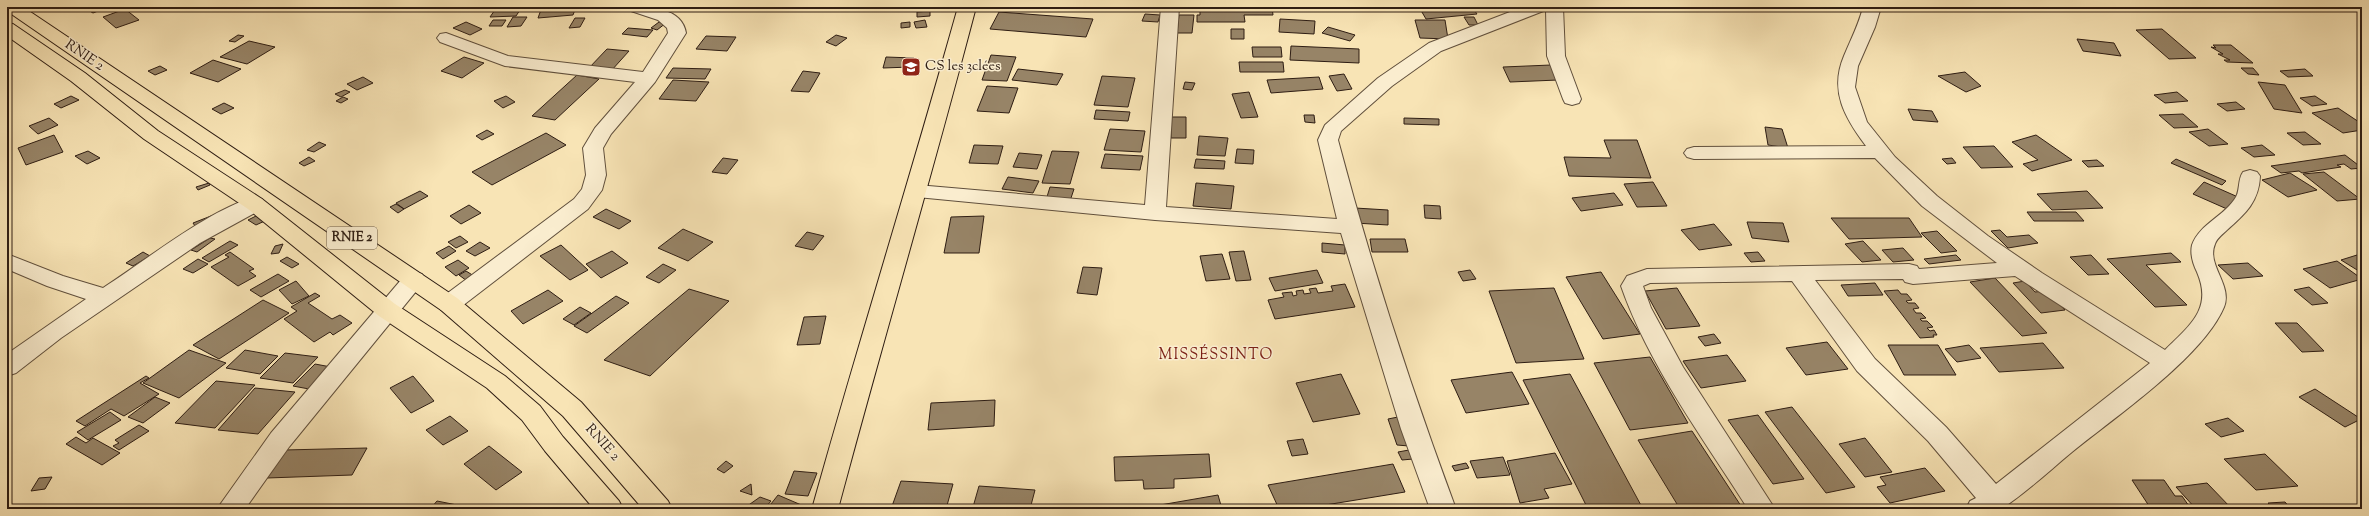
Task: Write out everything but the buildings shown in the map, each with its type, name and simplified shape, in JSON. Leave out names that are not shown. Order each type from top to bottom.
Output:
[{"type":"main road","name":"RNIE 2","points":[[12,7],[449,304],[572,409],[659,509]]},
{"type":"main road","points":[[825,509],[873,333],[917,191],[967,7]]},
{"type":"main road","name":"RNIE 2","points":[[7,28],[78,77],[151,136],[255,204],[387,310],[496,382],[525,408],[610,509]]},
{"type":"street","points":[[449,304],[581,204],[592,190],[596,174],[593,148],[602,132],[648,78],[677,33],[676,26],[664,16],[637,7]]},
{"type":"street","points":[[1155,213],[1170,7]]},
{"type":"street","points":[[1443,509],[1414,429],[1350,227],[1328,140],[1332,129],[1385,82],[1435,47],[1539,7]]},
{"type":"street","points":[[1554,7],[1556,56],[1572,99]]},
{"type":"street","points":[[1872,7],[1870,22],[1847,76],[1846,87],[1848,98],[1858,122],[1878,152],[1909,185],[1974,236],[2167,362]]},
{"type":"street","points":[[446,38],[504,61],[648,78]]},
{"type":"street","points":[[1694,153],[1878,152]]},
{"type":"street","points":[[1799,274],[1866,365],[1937,434],[1986,505],[2167,362],[2209,314],[2215,300],[2214,291],[2202,256],[2206,239],[2247,199],[2250,188],[2250,176]]},
{"type":"street","points":[[917,191],[1155,213],[1350,227]]},
{"type":"street","points":[[7,367],[29,349],[206,230],[255,204]]},
{"type":"street","points":[[7,261],[55,281],[106,297]]},
{"type":"street","points":[[1762,509],[1673,371],[1640,308],[1632,286],[1635,281],[1647,276],[1909,271],[1913,277],[2022,268]]},
{"type":"street","points":[[230,509],[280,440],[414,279]]},
{"type":"place","name":"CS les 3clées","points":[[911,67]]},
{"type":"district","name":"MISSÉSSINTO","points":[[1216,355]]}]
